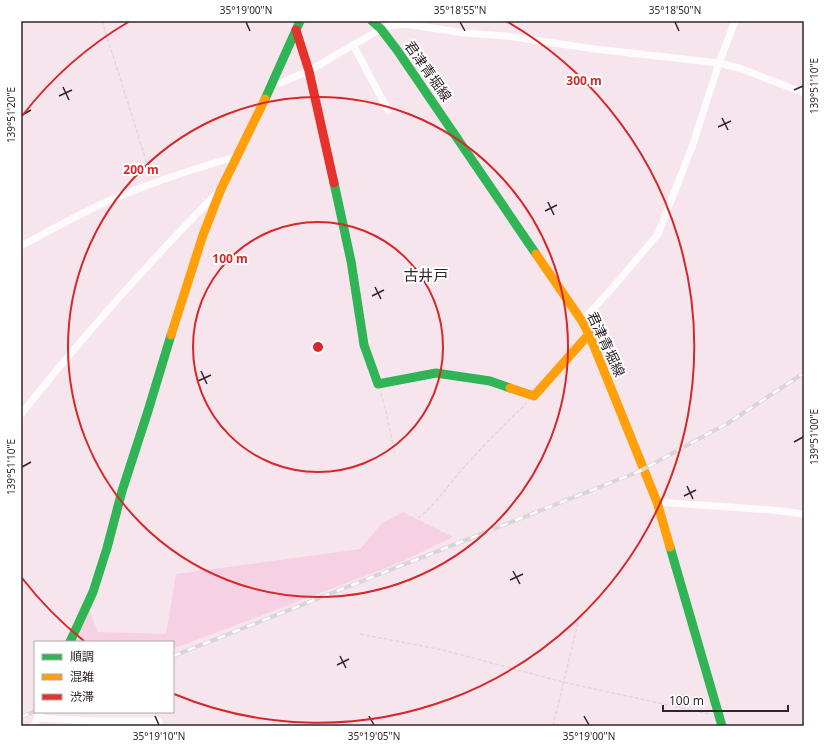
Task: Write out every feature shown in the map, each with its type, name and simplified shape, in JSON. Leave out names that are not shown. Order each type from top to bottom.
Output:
[{"type":"street","points":[[70,641],[93,592],[107,548],[122,491],[148,411],[188,276],[203,235],[221,189],[274,81],[300,21]]},
{"type":"street","points":[[274,81],[280,83],[309,71],[353,45],[377,25],[390,21]]},
{"type":"street","points":[[582,322],[658,234],[692,147],[734,21]]},
{"type":"street","points":[[377,25],[388,26],[404,24],[465,33],[506,36],[595,49],[719,63],[740,68],[804,93]]},
{"type":"street","name":"君津青堀線","points":[[377,25],[542,262],[582,322],[588,334],[657,502],[722,726]]},
{"type":"street","points":[[296,30],[309,71],[351,261],[364,345],[378,384],[436,373],[490,381],[534,396],[588,334]]},
{"type":"street","points":[[353,45],[388,110]]},
{"type":"street","points":[[21,246],[57,226],[121,195],[238,156]]},
{"type":"street","points":[[21,414],[76,346],[183,228],[221,189]]},
{"type":"street","points":[[657,502],[772,510],[804,514]]},
{"type":"street","points":[[34,726],[39,715],[100,724],[159,721]]},
{"type":"path","points":[[102,21],[153,184]]},
{"type":"path","points":[[378,384],[395,454]]},
{"type":"path","points":[[418,518],[427,512],[459,473],[505,423],[534,396]]},
{"type":"path","points":[[553,726],[580,614]]},
{"type":"path","points":[[360,634],[443,650],[563,682],[719,716]]},
{"type":"shaded area","points":[[403,512],[453,537],[399,563],[174,649],[174,641],[76,641],[89,610],[98,632],[166,634],[176,574],[360,549],[382,523]]},
{"type":"railway","points":[[174,656],[640,471],[728,423],[804,373]]},
{"type":"railway","points":[[21,717],[34,711]]},
{"type":"traffic: fast","points":[[265,99],[300,21]]},
{"type":"traffic: fast","points":[[372,21],[381,29],[397,50],[536,254]]},
{"type":"traffic: fast","points":[[334,183],[351,261],[364,345],[378,384],[436,373],[490,381],[510,388]]},
{"type":"traffic: fast","points":[[70,641],[93,592],[107,548],[122,491],[171,335]]},
{"type":"traffic: fast","points":[[670,547],[722,726]]},
{"type":"traffic: slow","points":[[171,335],[203,235],[221,189],[265,99]]},
{"type":"traffic: slow","points":[[536,254],[582,321],[589,334],[657,502],[670,547]]},
{"type":"traffic: slow","points":[[510,388],[534,396],[589,334]]},
{"type":"traffic: jam","points":[[296,30],[309,71],[334,183]]},
{"type":"district","name":"古井戸","points":[[426,276]]}]
